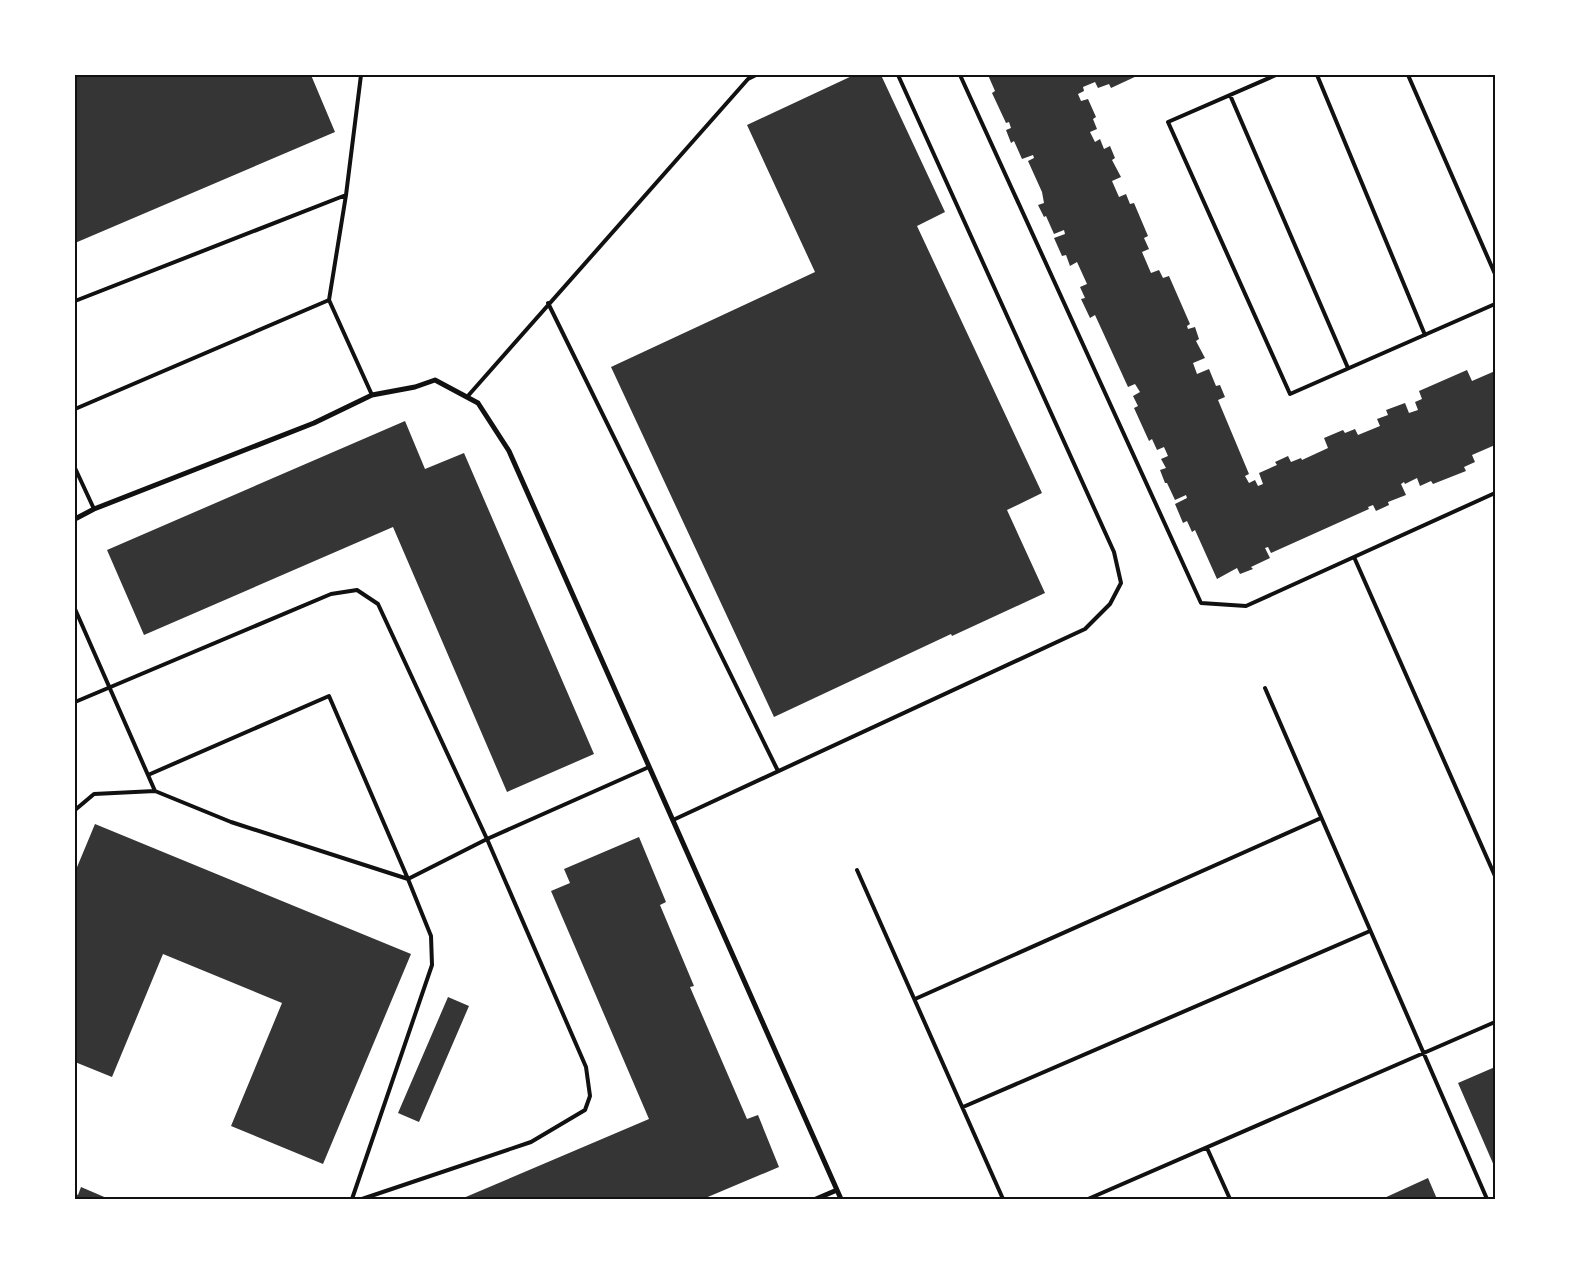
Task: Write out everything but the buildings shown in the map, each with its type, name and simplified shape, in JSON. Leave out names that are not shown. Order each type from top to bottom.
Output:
[{"type":"street","points":[[75,519],[94,509],[314,423],[372,395],[415,387],[434,380],[478,403],[508,451],[841,1199]]},
{"type":"street","points":[[816,1199],[837,1190]]},
{"type":"lane","points":[[361,75],[346,195],[329,300],[372,395]]},
{"type":"lane","points":[[467,397],[748,79],[756,75]]},
{"type":"lane","points":[[673,820],[1085,629],[1110,604],[1121,583],[1114,552],[898,75]]},
{"type":"lane","points":[[960,75],[1201,603],[1246,606],[1495,493]]},
{"type":"lane","points":[[1276,75],[1168,122],[1290,394],[1495,304]]},
{"type":"lane","points":[[1317,75],[1424,335]]},
{"type":"lane","points":[[1408,75],[1495,274]]},
{"type":"lane","points":[[1230,95],[1348,368]]},
{"type":"lane","points":[[75,301],[346,195]]},
{"type":"lane","points":[[75,409],[329,300]]},
{"type":"lane","points":[[548,304],[778,771]]},
{"type":"lane","points":[[75,468],[94,509]]},
{"type":"lane","points":[[1354,557],[1495,876]]},
{"type":"lane","points":[[75,702],[331,594],[357,590],[378,604],[487,840],[586,1068],[590,1096],[585,1110],[531,1142],[362,1199]]},
{"type":"lane","points":[[75,608],[155,791]]},
{"type":"lane","points":[[1266,688],[1486,1199]]},
{"type":"lane","points":[[148,775],[329,696],[431,936],[432,965],[352,1199]]},
{"type":"lane","points":[[75,810],[94,794],[155,791],[231,822],[408,879],[487,840],[649,767]]},
{"type":"lane","points":[[915,999],[1322,818]]},
{"type":"lane","points":[[857,870],[1003,1199]]},
{"type":"lane","points":[[963,1107],[1370,931]]},
{"type":"lane","points":[[1088,1199],[1495,1022]]},
{"type":"lane","points":[[1207,1148],[1230,1199]]}]
